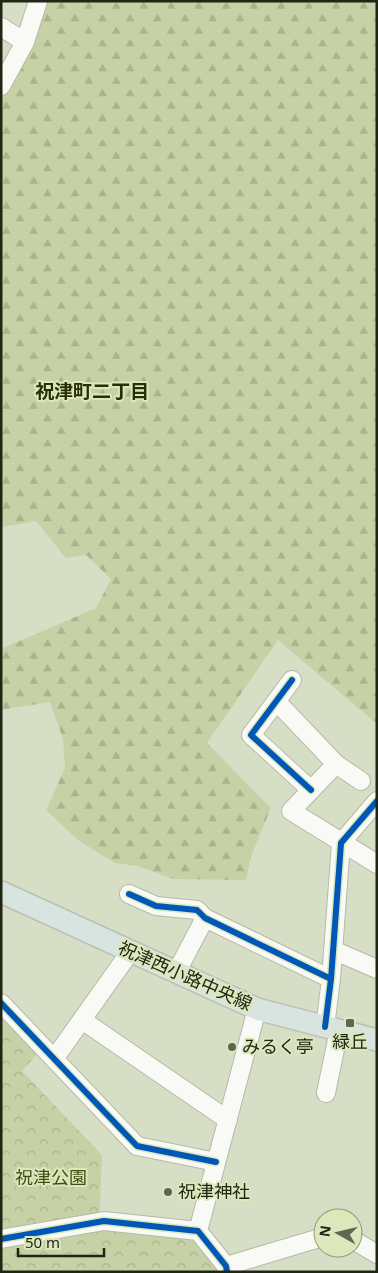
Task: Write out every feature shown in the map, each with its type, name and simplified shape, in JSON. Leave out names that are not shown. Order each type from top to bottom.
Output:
[{"type":"main road","name":"祝津西小路中央線","points":[[2,894],[257,1008],[377,1040]]},
{"type":"street","points":[[1,86],[7,62],[25,42],[38,1]]},
{"type":"street","points":[[1,27],[25,42]]},
{"type":"street","points":[[292,680],[251,735],[311,790]]},
{"type":"street","points":[[277,702],[336,764],[361,781]]},
{"type":"street","points":[[336,764],[291,811],[340,843],[377,864]]},
{"type":"street","points":[[326,1093],[332,1028],[331,979],[340,843],[377,801]]},
{"type":"street","points":[[129,894],[156,906],[197,910],[205,918],[331,979]]},
{"type":"street","points":[[176,973],[205,918]]},
{"type":"street","points":[[333,950],[377,969]]},
{"type":"street","points":[[54,1059],[130,952]]},
{"type":"street","points":[[1,1003],[137,1146],[216,1162]]},
{"type":"street","points":[[198,1231],[257,1008]]},
{"type":"street","points":[[82,1020],[228,1120]]},
{"type":"street","points":[[1,1239],[104,1221],[198,1231],[226,1269],[313,1240]]},
{"type":"street","points":[[363,1246],[377,1254]]},
{"type":"green space","points":[[46,1],[377,1],[377,724],[278,640],[207,743],[271,808],[251,856],[246,880],[173,879],[138,866],[115,863],[78,840],[46,810],[65,768],[63,739],[50,702],[1,710],[1,649],[96,608],[111,579],[86,555],[66,558],[36,521],[1,527],[1,98],[39,27]]},
{"type":"green space","name":"祝津公園","points":[[1,1012],[39,1052],[22,1071],[102,1155],[99,1227],[193,1236],[222,1272],[1,1272]]},
{"type":"cycle path","points":[[292,680],[251,735],[311,790]]},
{"type":"cycle path","points":[[325,1027],[331,979],[341,843],[377,801]]},
{"type":"cycle path","points":[[129,894],[156,906],[197,910],[205,918],[331,979]]},
{"type":"cycle path","points":[[1,1003],[137,1146],[216,1162]]},
{"type":"cycle path","points":[[1,1239],[104,1221],[198,1231],[226,1266],[227,1272]]},
{"type":"place","name":"緑丘","points":[[350,1023]]},
{"type":"place","name":"みるく亭","points":[[232,1047]]},
{"type":"place","name":"祝津神社","points":[[168,1192]]},
{"type":"district","name":"祝津町二丁目","points":[[92,391]]}]
